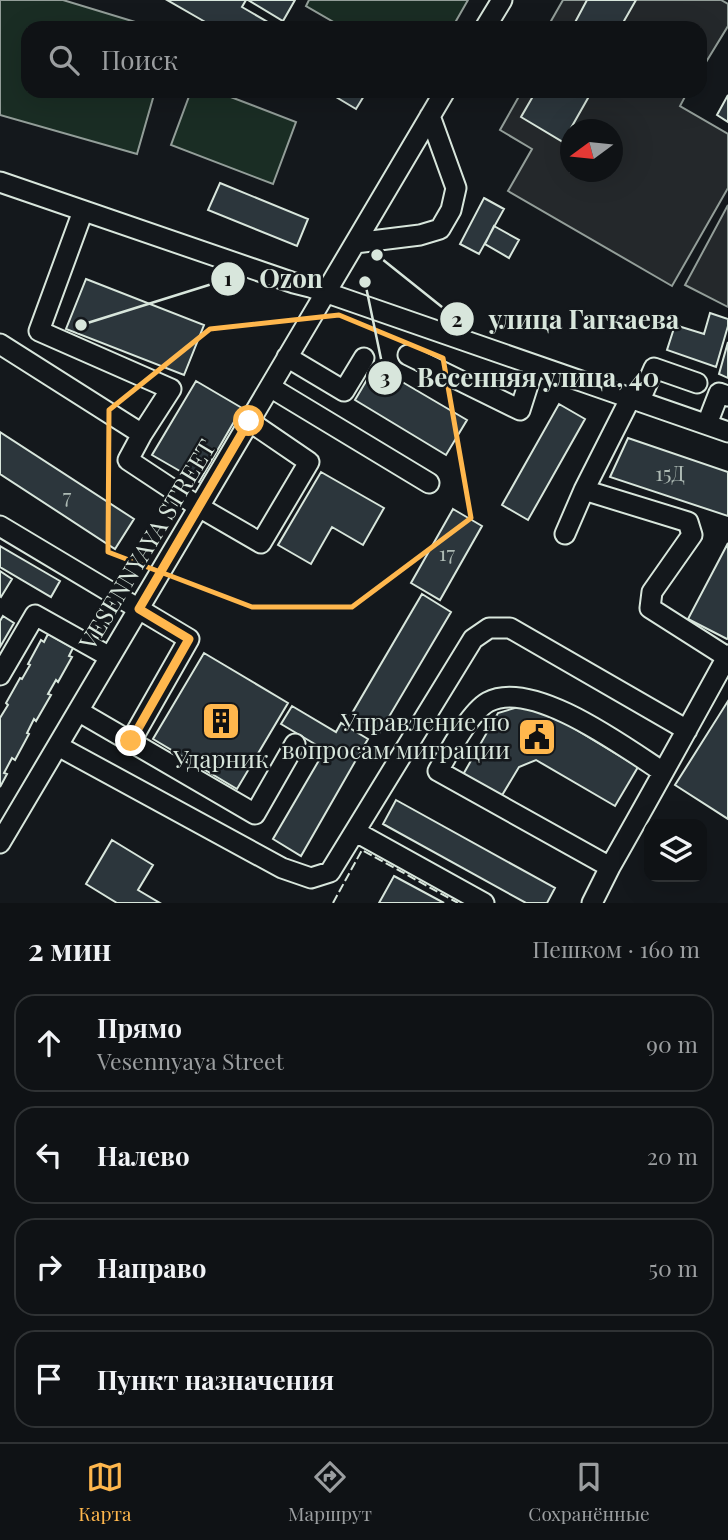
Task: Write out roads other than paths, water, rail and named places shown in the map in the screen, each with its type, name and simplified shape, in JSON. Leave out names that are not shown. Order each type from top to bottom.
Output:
[{"type":"street","points":[[489,21],[502,0]]},
{"type":"street","name":"VESENNYAYA STREET","points":[[0,844],[441,98]]},
{"type":"street","points":[[355,243],[420,235],[440,229],[451,210],[456,188],[430,116]]},
{"type":"street","points":[[0,182],[534,366],[636,398],[728,432]]},
{"type":"street","points":[[83,211],[39,331],[172,389],[128,460],[199,507],[261,542],[309,462],[249,421]]},
{"type":"street","points":[[0,344],[142,434]]},
{"type":"street","points":[[408,355],[520,410],[534,366]]},
{"type":"street","points":[[287,356],[344,391],[364,358]]},
{"type":"street","points":[[565,534],[584,490],[654,368],[697,383]]},
{"type":"street","points":[[270,387],[429,482]]},
{"type":"street","points":[[707,424],[719,393],[728,396]]},
{"type":"street","points":[[584,490],[688,523],[692,535],[652,592],[650,608],[727,656],[592,903]]},
{"type":"street","points":[[0,526],[189,639],[131,741]]},
{"type":"street","points":[[0,675],[35,615],[110,657]]},
{"type":"street","points":[[58,746],[282,868],[311,878],[330,872],[473,639],[489,628],[510,628],[687,730]]},
{"type":"street","points":[[610,867],[438,771],[476,711],[501,697],[520,697],[554,706],[602,732],[663,772]]},
{"type":"street","points":[[78,710],[255,814],[295,744]]},
{"type":"street","points":[[356,832],[484,903]]},
{"type":"place","name":"улица Гагкаева","points":[[377,255]]},
{"type":"place","name":"Весенняя улица, 40","points":[[365,282]]},
{"type":"place","name":"Ozon","points":[[81,325]]},
{"type":"place","name":"Ударник","points":[[221,721]]},
{"type":"place","name":"Управление по вопросам миграции","points":[[537,737]]}]
